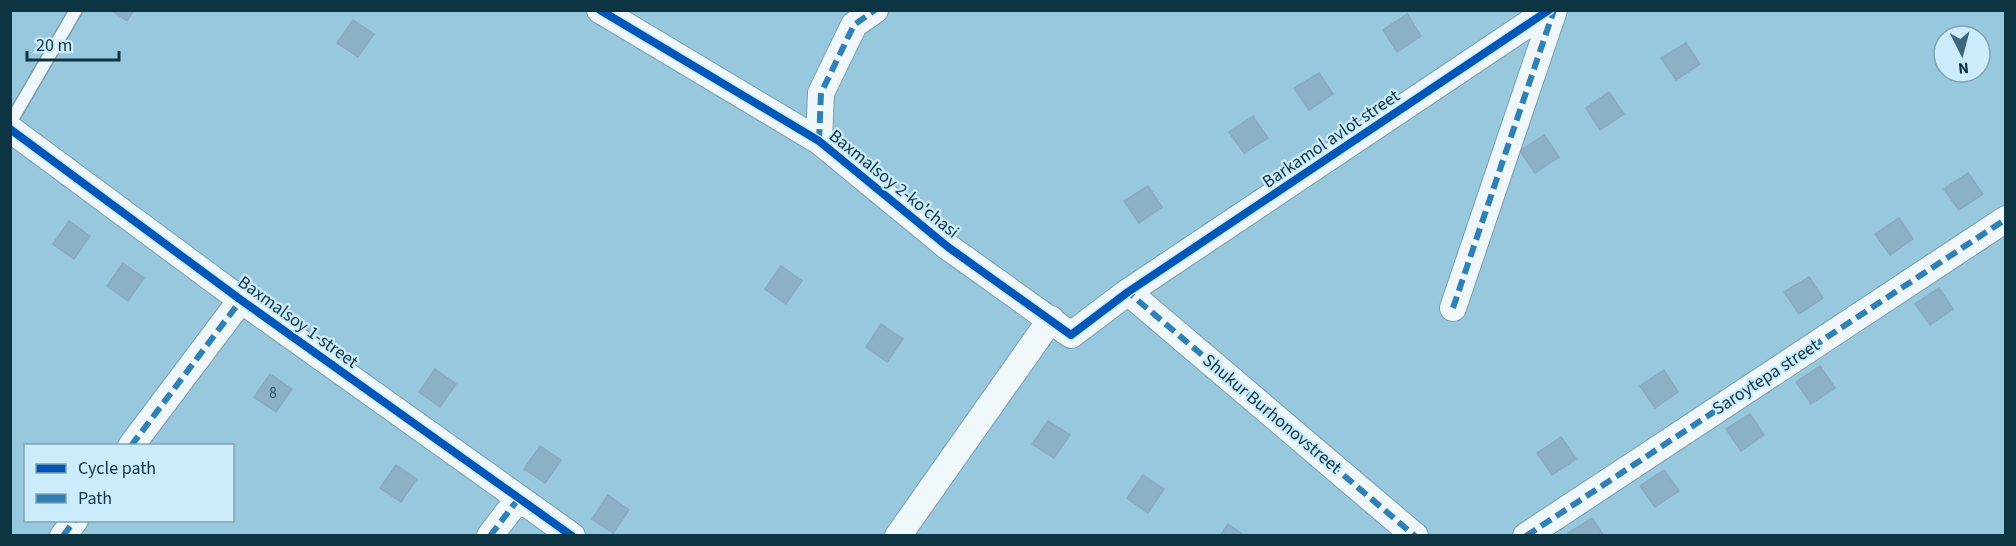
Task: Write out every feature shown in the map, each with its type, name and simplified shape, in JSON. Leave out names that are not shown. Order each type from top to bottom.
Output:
[{"type":"street","name":"Baxmalsoy 2-ko'chasi","points":[[600,10],[819,141],[948,247],[1071,335],[1128,292]]},
{"type":"street","points":[[819,141],[821,93],[854,25],[874,10]]},
{"type":"street","name":"Barkamol avlot street","points":[[1128,292],[1550,10]]},
{"type":"street","points":[[1453,308],[1554,10]]},
{"type":"street","name":"Baxmalsoy 1-street","points":[[10,129],[241,300],[572,536]]},
{"type":"street","name":"Saroytepa street","points":[[1526,536],[2006,219]]},
{"type":"street","name":"Shukur Burhonovstreet","points":[[1128,292],[1415,536]]},
{"type":"street","points":[[133,444],[241,300]]},
{"type":"street","points":[[898,536],[1051,319]]},
{"type":"street","points":[[490,536],[519,498]]},
{"type":"street","points":[[63,536],[74,522]]},
{"type":"lane","points":[[10,123],[76,10]]},
{"type":"building","points":[[111,10],[134,10],[127,21]]},
{"type":"building","points":[[1407,14],[1421,36],[1397,52],[1383,30]]},
{"type":"building","points":[[353,20],[374,34],[358,57],[337,43]]},
{"type":"building","points":[[1686,43],[1700,64],[1676,80],[1661,58]]},
{"type":"building","points":[[1319,73],[1333,94],[1309,110],[1294,88]]},
{"type":"building","points":[[1609,92],[1624,114],[1600,130],[1586,108]]},
{"type":"building","points":[[1253,116],[1268,138],[1244,153],[1229,132]]},
{"type":"building","points":[[1544,135],[1559,157],[1535,173],[1520,151]]},
{"type":"building","points":[[1968,173],[1983,194],[1959,210],[1944,189]]},
{"type":"building","points":[[1148,186],[1162,207],[1139,223],[1124,201]]},
{"type":"building","points":[[1899,218],[1913,239],[1890,255],[1875,234]]},
{"type":"building","points":[[69,221],[90,236],[74,259],[53,244]]},
{"type":"building","points":[[123,263],[144,278],[128,301],[107,286]]},
{"type":"building","points":[[781,266],[802,281],[786,304],[765,289]]},
{"type":"building","points":[[1809,277],[1823,298],[1799,314],[1784,292]]},
{"type":"building","points":[[1939,288],[1953,309],[1930,325],[1915,304]]},
{"type":"building","points":[[881,324],[903,339],[887,362],[866,347]]},
{"type":"building","points":[[1820,366],[1835,388],[1811,404],[1796,382]]},
{"type":"building","points":[[435,369],[456,384],[440,407],[419,392]]},
{"type":"building","points":[[1664,370],[1678,392],[1655,408],[1640,386]]},
{"type":"building","points":[[270,374],[292,389],[276,412],[254,397]]},
{"type":"building","points":[[1750,414],[1764,435],[1741,451],[1726,429]]},
{"type":"building","points":[[1048,421],[1070,435],[1054,458],[1032,444]]},
{"type":"building","points":[[1561,437],[1576,459],[1552,475],[1537,453]]},
{"type":"building","points":[[540,446],[561,460],[545,483],[524,469]]},
{"type":"building","points":[[396,465],[417,479],[401,502],[380,488]]},
{"type":"building","points":[[1664,470],[1679,491],[1655,507],[1640,486]]},
{"type":"building","points":[[1143,475],[1164,489],[1148,513],[1127,498]]},
{"type":"building","points":[[608,495],[629,510],[613,533],[592,519]]},
{"type":"building","points":[[1592,518],[1604,536],[1570,536],[1568,533]]},
{"type":"building","points":[[1228,524],[1245,536],[1220,536]]},
{"type":"marked path","points":[[819,141],[821,93],[854,25],[875,10]]},
{"type":"marked path","points":[[1453,308],[1554,10]]},
{"type":"marked path","points":[[1526,536],[2006,219]]},
{"type":"marked path","points":[[1132,289],[1128,292],[1415,536]]},
{"type":"marked path","points":[[133,444],[241,300]]},
{"type":"marked path","points":[[490,536],[519,498]]},
{"type":"marked path","points":[[63,536],[74,522]]},
{"type":"cycle path","points":[[600,10],[819,141],[948,247],[1071,335],[1128,292],[1549,10]]},
{"type":"cycle path","points":[[10,129],[241,300],[572,536]]}]
